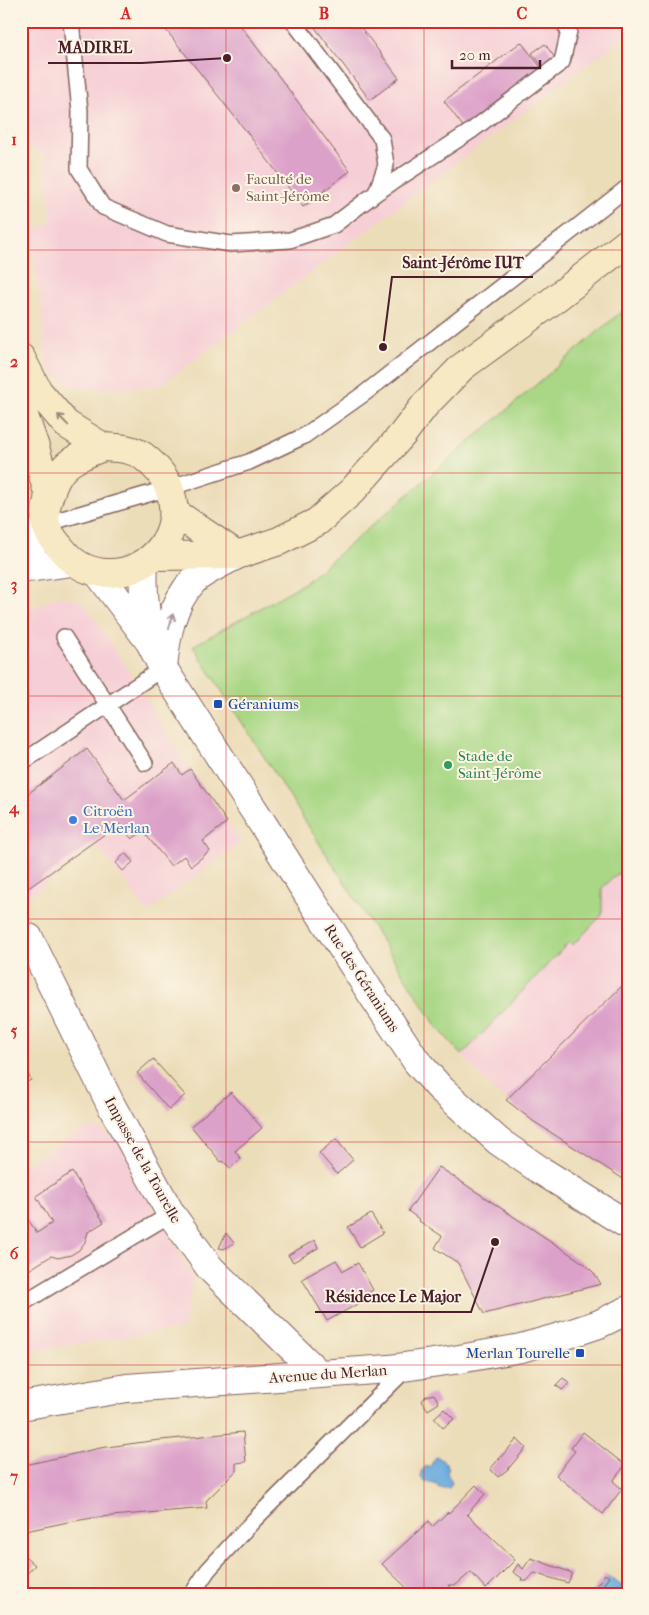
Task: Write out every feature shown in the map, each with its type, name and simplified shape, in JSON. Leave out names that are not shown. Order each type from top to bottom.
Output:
[{"type":"street","points":[[34,528],[57,545],[72,562],[98,573],[122,573],[149,560],[236,554],[279,541],[317,522],[352,491],[402,436],[425,405],[462,368],[547,306],[628,242]]},
{"type":"street","points":[[21,358],[38,391],[66,424],[103,447]]},
{"type":"street","points":[[21,407],[26,436],[48,493]]},
{"type":"street","points":[[21,562],[48,493],[64,467],[82,455],[103,447],[123,448],[142,455],[158,470],[172,500],[236,554]]},
{"type":"street","points":[[149,560],[168,536],[172,500]]},
{"type":"street","points":[[163,668],[166,642],[174,608],[194,580],[236,554]]},
{"type":"street","name":"Rue des Géraniums","points":[[149,560],[143,578],[144,608],[150,642]]},
{"type":"street","points":[[21,569],[72,562]]},
{"type":"street","name":"Rue des Géraniums","points":[[98,573],[150,642],[163,668],[417,1062],[440,1088],[498,1141],[540,1170],[628,1225]]},
{"type":"street","name":"Impasse de la Tourelle","points":[[25,932],[111,1104],[171,1214],[210,1268],[319,1374]]},
{"type":"street","name":"Avenue du Merlan","points":[[21,1406],[126,1388],[409,1367],[521,1348],[599,1324],[628,1310]]},
{"type":"lane","points":[[71,21],[80,111],[79,169],[103,207],[167,234],[231,244],[290,240],[334,225],[376,193],[471,131],[562,62],[569,31],[562,21]]},
{"type":"lane","points":[[293,21],[382,140],[386,165],[376,193]]},
{"type":"lane","points":[[34,528],[172,500],[304,436],[365,394],[628,188]]},
{"type":"lane","points":[[64,637],[145,763]]},
{"type":"lane","points":[[21,762],[163,668]]},
{"type":"lane","points":[[21,1304],[171,1214]]},
{"type":"lane","points":[[192,1594],[208,1570],[255,1519],[409,1367]]},
{"type":"shaded area","name":"Faculté de Saint-Jérôme","points":[[21,21],[628,21],[628,34],[160,386],[77,389],[48,368],[31,231],[52,222],[45,154],[26,146],[21,97]]},
{"type":"shaded area","points":[[56,597],[70,598],[84,603],[190,769],[241,842],[148,912],[95,843],[21,903],[21,614]]},
{"type":"shaded area","points":[[628,864],[628,1182],[537,1124],[490,1087],[462,1055],[570,942],[573,945],[602,888]]},
{"type":"shaded area","points":[[97,1128],[115,1136],[193,1278],[183,1328],[21,1352],[21,1169],[75,1134],[85,1129]]},
{"type":"green space","name":"Stade de Saint-Jérôme","points":[[628,306],[628,864],[602,888],[602,915],[573,945],[569,942],[462,1055],[437,1027],[193,646],[306,582]]},
{"type":"water","points":[[438,1457],[449,1468],[447,1473],[452,1483],[449,1488],[439,1488],[435,1484],[425,1482],[421,1478],[421,1471],[425,1467],[431,1466],[434,1458]]},
{"type":"water","points":[[609,1577],[628,1590],[626,1594],[597,1594]]},
{"type":"building","points":[[159,21],[237,21],[350,171],[303,207]]},
{"type":"building","points":[[310,21],[356,21],[399,78],[370,100]]},
{"type":"building","points":[[521,42],[543,70],[465,129],[444,101]]},
{"type":"building","points":[[545,44],[555,58],[543,67],[532,53]]},
{"type":"building","name":"Citroën Le Merlan","points":[[87,749],[124,800],[174,763],[182,775],[190,769],[227,822],[203,841],[210,851],[191,866],[184,856],[171,866],[143,831],[132,839],[119,824],[27,889],[21,880],[21,853],[24,851],[21,847],[21,799]]},
{"type":"building","points":[[125,853],[133,862],[123,871],[116,863]]},
{"type":"building","points":[[628,980],[628,1182],[533,1121],[506,1100]]},
{"type":"building","points":[[153,1059],[185,1095],[169,1110],[137,1073]]},
{"type":"building","points":[[21,1060],[31,1080],[21,1085]]},
{"type":"building","points":[[231,1092],[262,1128],[235,1151],[241,1159],[230,1168],[223,1161],[221,1162],[191,1126]]},
{"type":"building","points":[[336,1139],[353,1160],[337,1174],[319,1153]]},
{"type":"building","points":[[439,1167],[585,1264],[601,1284],[484,1314],[458,1263],[435,1248],[442,1236],[419,1221],[408,1211]]},
{"type":"building","points":[[72,1172],[104,1222],[88,1232],[85,1242],[79,1250],[71,1255],[58,1258],[51,1256],[21,1275],[21,1209],[37,1233],[52,1223],[36,1196]]},
{"type":"building","points":[[371,1214],[383,1233],[360,1247],[348,1227]]},
{"type":"building","points":[[226,1233],[234,1243],[224,1249],[219,1248]]},
{"type":"building","points":[[315,1240],[318,1248],[293,1262],[288,1255]]},
{"type":"building","points":[[336,1260],[343,1271],[358,1263],[373,1290],[359,1299],[361,1302],[327,1321],[302,1279]]},
{"type":"building","points":[[563,1378],[570,1383],[562,1390],[556,1385]]},
{"type":"building","points":[[434,1394],[439,1403],[428,1410],[422,1401],[426,1396]]},
{"type":"building","points":[[444,1409],[454,1419],[443,1428],[434,1418]]},
{"type":"building","points":[[243,1432],[246,1462],[236,1463],[236,1471],[206,1501],[207,1508],[99,1517],[21,1532],[21,1466],[100,1448]]},
{"type":"building","points":[[583,1432],[625,1465],[613,1481],[622,1489],[603,1514],[556,1475],[575,1451],[571,1448]]},
{"type":"building","points":[[517,1439],[526,1448],[508,1469],[498,1477],[490,1469]]},
{"type":"building","points":[[476,1485],[485,1494],[467,1514],[515,1560],[486,1589],[471,1572],[456,1585],[448,1585],[451,1589],[445,1594],[413,1594],[382,1564],[429,1521],[432,1527],[449,1513]]},
{"type":"building","points":[[25,1556],[35,1565],[21,1580],[21,1560]]},
{"type":"building","points":[[531,1558],[572,1573],[568,1583],[534,1573],[527,1581],[521,1581],[522,1578],[513,1572],[518,1564],[523,1569]]},
{"type":"building","points":[[605,1574],[609,1577],[597,1594],[590,1594]]},
{"type":"place","name":"MADIREL","points":[[227,58]]},
{"type":"place","name":"Faculté de Saint-Jérôme","points":[[236,188]]},
{"type":"place","name":"Saint-Jérôme IUT","points":[[383,347]]},
{"type":"place","name":"Géraniums","points":[[218,704]]},
{"type":"place","name":"Stade de Saint-Jérôme","points":[[448,765]]},
{"type":"place","name":"Citroën Le Merlan","points":[[73,820]]},
{"type":"place","name":"Résidence Le Major","points":[[495,1242]]},
{"type":"place","name":"Merlan Tourelle","points":[[580,1353]]}]
